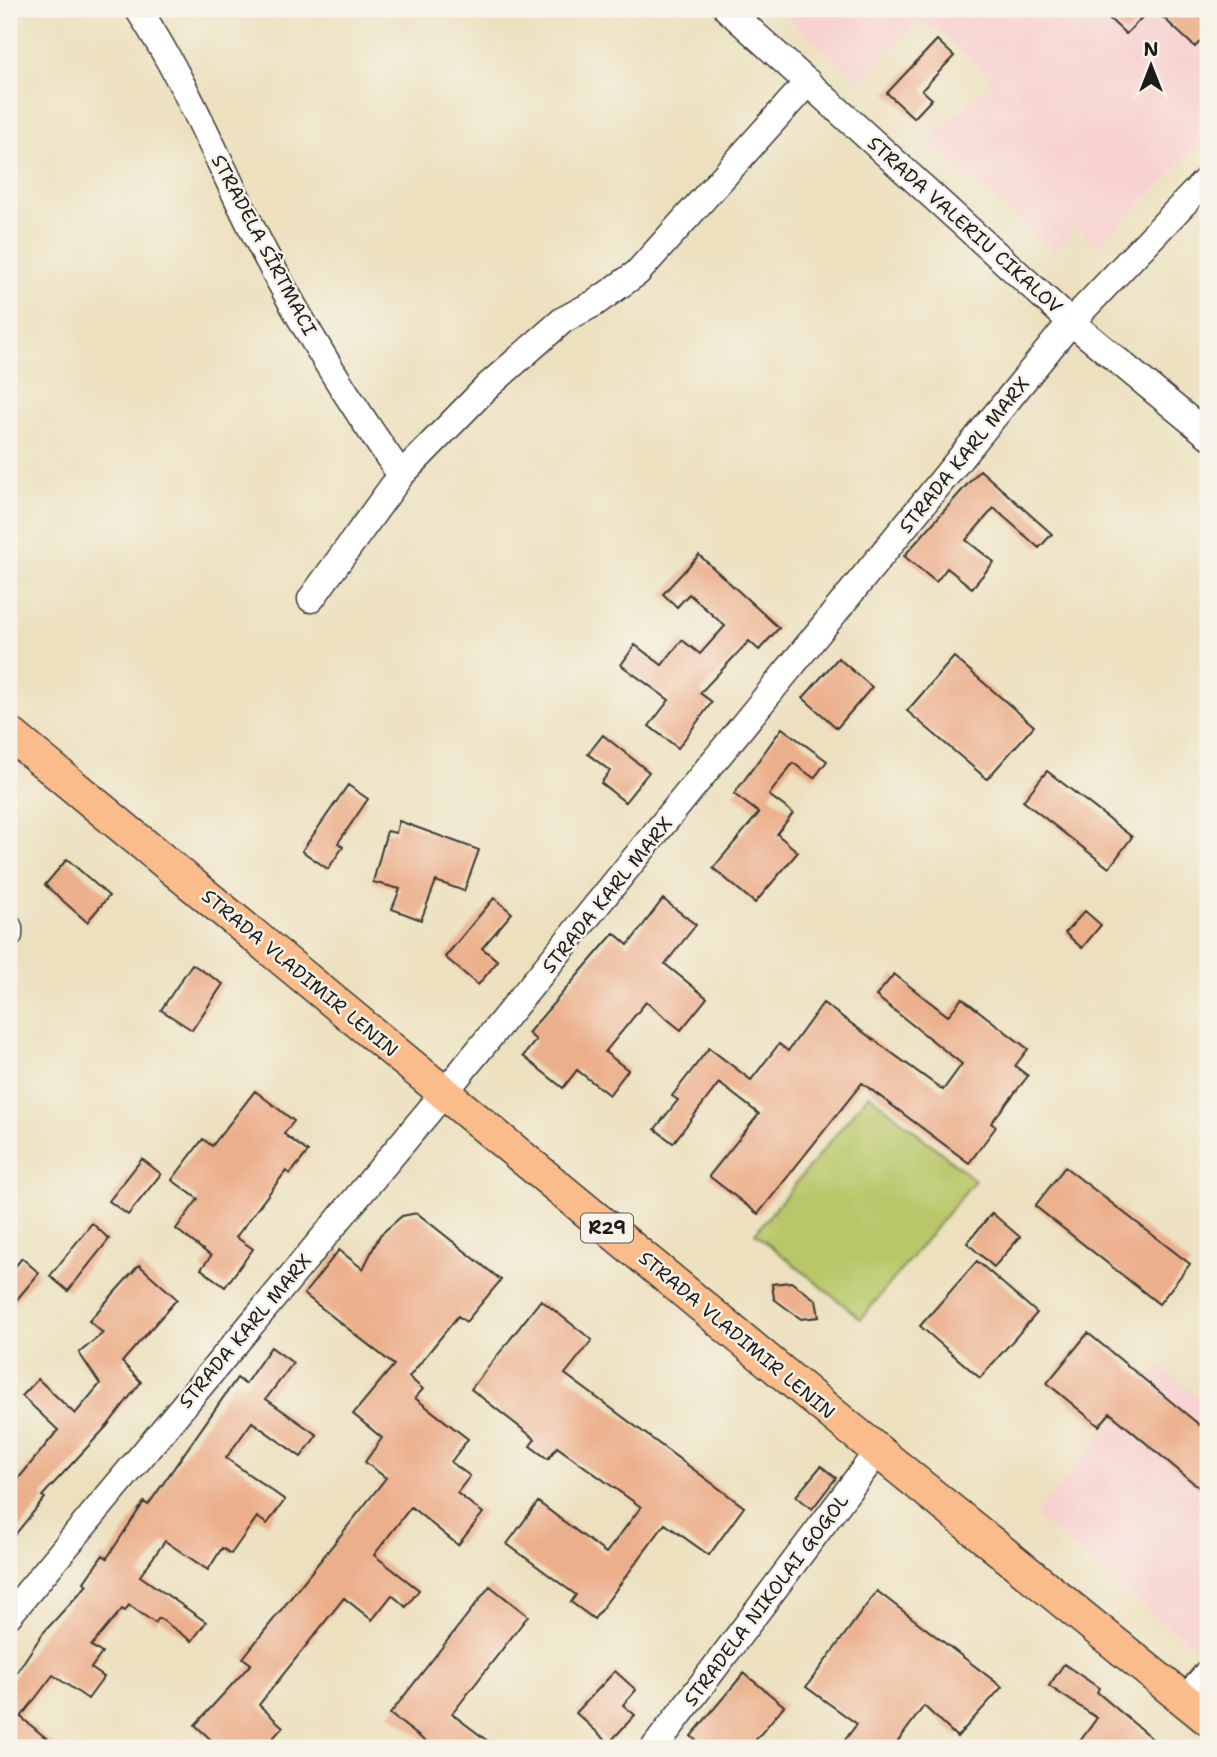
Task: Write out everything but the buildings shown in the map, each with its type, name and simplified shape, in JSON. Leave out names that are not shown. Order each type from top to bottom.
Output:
[{"type":"main road","name":"STRADA VLADIMIR LENIN","points":[[10,735],[878,1451],[1197,1710]]},
{"type":"street","name":"STRADELA SÎRTMACI","points":[[138,9],[184,85],[271,266],[349,401],[401,475]]},
{"type":"street","name":"STRADA VALERIU CIKALOV","points":[[727,9],[1071,322],[1208,435]]},
{"type":"street","points":[[311,600],[401,475],[488,386],[563,320],[595,303],[636,273],[808,82]]},
{"type":"street","name":"STRADA KARL MARX","points":[[9,1615],[444,1093],[1071,322],[1208,178]]},
{"type":"street","points":[[9,928],[9,934]]},
{"type":"street","name":"STRADELA NIKOLAI GOGOL","points":[[654,1748],[878,1451]]},
{"type":"street","points":[[1197,1710],[1208,1672]]},
{"type":"shaded area","points":[[779,9],[1208,9],[1208,136],[1099,246],[1076,226],[1054,251],[928,141],[992,81],[937,28],[917,23],[858,80]]},
{"type":"shaded area","points":[[1160,1365],[1208,1405],[1208,1643],[1201,1652],[1035,1516]]},
{"type":"green space","points":[[869,1094],[975,1180],[861,1319],[755,1233]]}]
